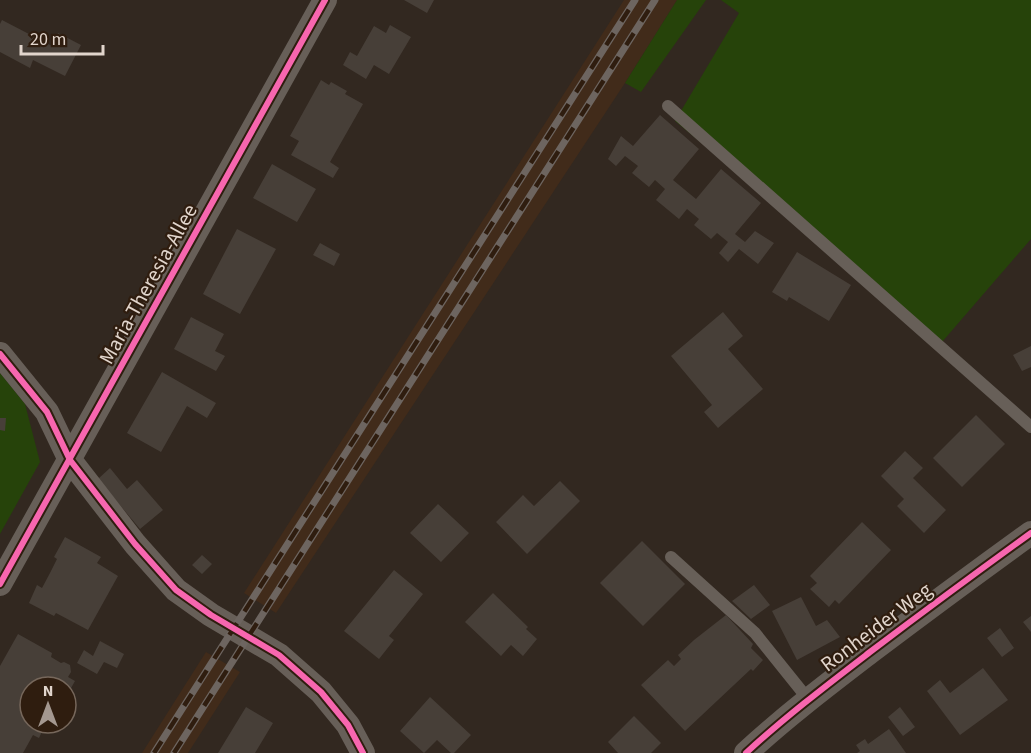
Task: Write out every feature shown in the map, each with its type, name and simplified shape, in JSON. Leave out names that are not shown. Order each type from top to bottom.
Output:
[{"type":"street","name":"Maria-Theresia-Allee","points":[[0,584],[326,0]]},
{"type":"street","points":[[0,354],[47,412],[70,460],[135,544],[176,590],[210,615],[279,655],[321,692],[348,725],[363,753]]},
{"type":"street","name":"Ronheider Weg","points":[[746,753],[808,699],[1031,533]]},
{"type":"lane","points":[[668,106],[1031,427]]},
{"type":"lane","points":[[671,557],[755,633],[808,699]]},
{"type":"shaded area","points":[[624,0],[677,0],[625,83],[276,613],[244,593]]},
{"type":"shaded area","points":[[206,652],[240,672],[188,753],[142,753]]},
{"type":"green space","points":[[677,0],[706,0],[641,92],[625,83]]},
{"type":"green space","points":[[721,0],[1031,0],[1031,239],[942,342],[675,121],[739,13]]},
{"type":"green space","points":[[0,373],[25,404],[40,462],[0,534]]},
{"type":"building","points":[[404,0],[434,0],[427,13]]},
{"type":"building","points":[[2,20],[52,46],[58,33],[81,45],[65,76],[33,60],[30,68],[0,52]]},
{"type":"building","points":[[390,25],[411,37],[389,74],[374,65],[366,79],[343,65],[350,52],[357,56],[374,26],[386,33]]},
{"type":"building","points":[[321,80],[329,85],[331,82],[347,91],[345,94],[363,104],[330,162],[339,168],[333,178],[291,155],[299,141],[290,136]]},
{"type":"building","points":[[660,115],[699,149],[673,180],[696,199],[721,169],[761,203],[735,234],[745,242],[755,231],[774,243],[758,264],[739,249],[728,262],[719,253],[728,242],[717,233],[711,239],[694,225],[699,219],[687,209],[679,219],[656,200],[665,189],[655,180],[649,187],[632,173],[638,166],[625,156],[616,166],[608,159],[621,136],[633,146]]},
{"type":"building","points":[[272,164],[316,189],[297,222],[253,198]]},
{"type":"building","points":[[237,229],[276,249],[240,314],[203,294]]},
{"type":"building","points":[[320,243],[340,254],[334,266],[313,255]]},
{"type":"building","points":[[797,252],[851,285],[829,321],[789,297],[787,301],[772,292]]},
{"type":"building","points":[[723,312],[743,336],[728,349],[763,389],[718,428],[704,412],[712,405],[671,356]]},
{"type":"building","points":[[191,317],[224,334],[215,351],[225,356],[216,371],[174,349]]},
{"type":"building","points":[[1031,346],[1031,367],[1022,371],[1013,355]]},
{"type":"building","points":[[162,372],[216,403],[207,418],[187,406],[161,452],[127,433]]},
{"type":"building","points":[[976,415],[1005,444],[962,487],[933,458]]},
{"type":"building","points":[[0,418],[6,418],[5,431],[0,430]]},
{"type":"building","points":[[905,451],[923,468],[913,478],[946,510],[924,533],[897,506],[904,499],[881,476]]},
{"type":"building","points":[[110,468],[127,489],[137,480],[163,510],[140,529],[98,479]]},
{"type":"building","points":[[560,481],[580,501],[527,554],[496,522],[523,495],[534,506]]},
{"type":"building","points":[[438,504],[469,533],[441,562],[410,533]]},
{"type":"building","points":[[862,522],[891,550],[839,604],[835,600],[829,607],[810,589],[817,583],[810,576]]},
{"type":"building","points":[[65,537],[101,557],[97,563],[118,576],[88,630],[56,613],[54,616],[29,603],[37,585],[42,588],[57,559],[54,557]]},
{"type":"building","points":[[642,541],[685,584],[643,626],[600,583]]},
{"type":"building","points":[[202,555],[212,564],[202,574],[192,565]]},
{"type":"building","points":[[394,570],[423,594],[389,636],[394,640],[379,659],[344,631]]},
{"type":"building","points":[[754,585],[770,605],[751,619],[732,601]]},
{"type":"building","points":[[493,593],[537,639],[523,656],[511,645],[501,656],[465,622]]},
{"type":"building","points":[[801,597],[816,626],[827,620],[840,637],[797,660],[772,611]]},
{"type":"building","points":[[726,615],[753,644],[751,648],[763,660],[685,731],[641,685],[668,660],[674,666],[681,659],[678,655]]},
{"type":"building","points":[[1031,616],[1031,632],[1023,622]]},
{"type":"building","points":[[1000,628],[1014,648],[1002,657],[987,638]]},
{"type":"building","points":[[18,634],[52,653],[51,657],[61,663],[70,665],[69,675],[18,675],[18,735],[33,735],[23,753],[0,753],[0,666]]},
{"type":"building","points":[[100,641],[124,654],[117,668],[104,662],[97,674],[77,663],[84,650],[93,656]]},
{"type":"building","points":[[983,668],[1008,700],[960,735],[927,691],[940,680],[950,693]]},
{"type":"building","points":[[430,697],[471,735],[454,753],[451,753],[437,740],[424,753],[400,731]]},
{"type":"building","points":[[246,707],[273,723],[255,753],[218,753]]},
{"type":"building","points":[[900,707],[915,727],[903,736],[888,717]]},
{"type":"building","points":[[634,716],[661,743],[651,753],[618,753],[608,742]]},
{"type":"building","points":[[889,729],[906,753],[857,753],[860,751],[856,745],[865,739],[868,744]]},
{"type":"railway","points":[[154,753],[635,0]]},
{"type":"railway","points":[[174,753],[655,0]]},
{"type":"cycle path","points":[[0,584],[325,0]]},
{"type":"cycle path","points":[[0,354],[47,412],[70,460],[135,544],[176,590],[211,615],[279,655],[321,692],[348,725],[363,753]]},
{"type":"cycle path","points":[[746,753],[838,677],[1031,533]]}]
